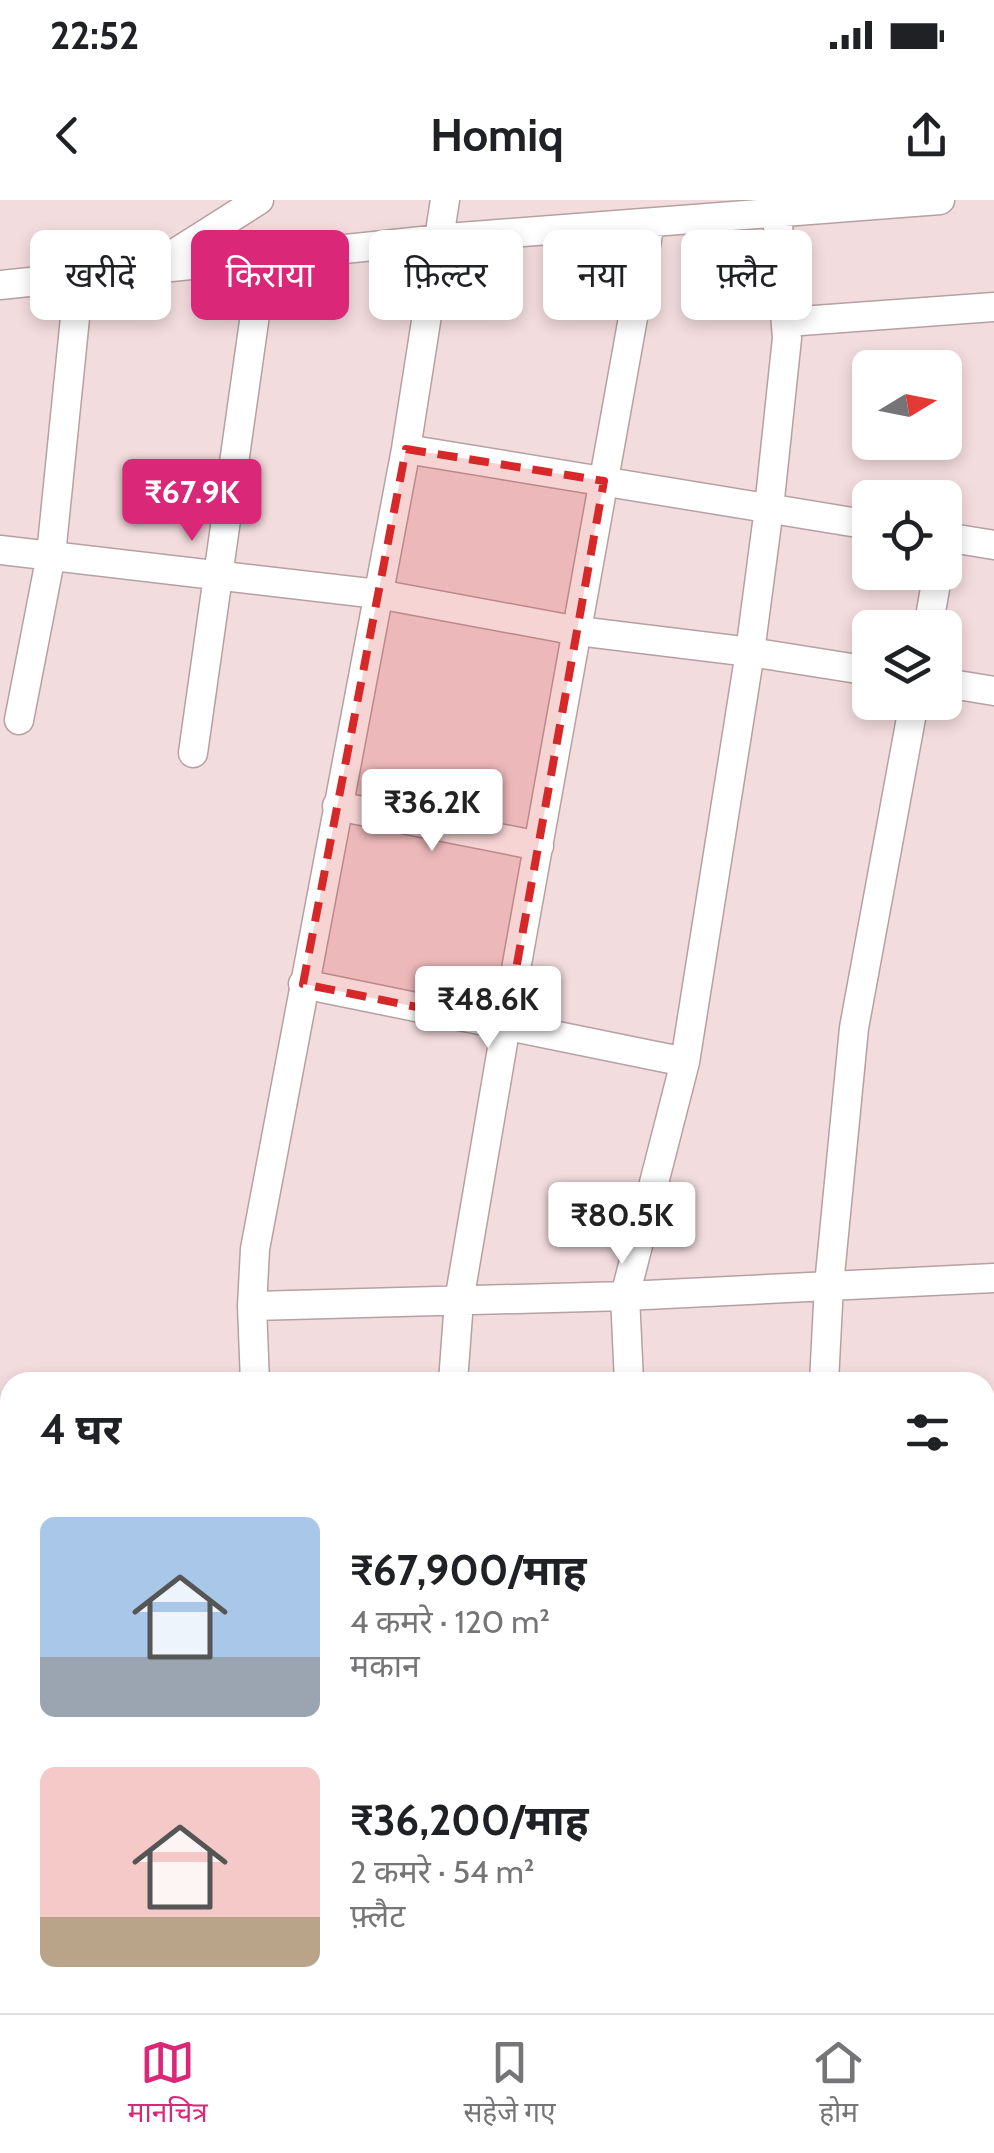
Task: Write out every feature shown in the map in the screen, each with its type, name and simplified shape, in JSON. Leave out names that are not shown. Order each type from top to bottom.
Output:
[{"type":"street","points":[[171,256],[259,200]]},
{"type":"street","points":[[439,230],[444,200]]},
{"type":"street","points":[[523,233],[650,223],[778,206],[939,200]]},
{"type":"street","points":[[629,1372],[625,1296],[685,1062],[750,652],[784,372],[787,322],[778,206]]},
{"type":"street","points":[[454,1372],[460,1300],[506,1025],[650,223]]},
{"type":"street","points":[[0,285],[30,282]]},
{"type":"street","points":[[787,322],[994,307]]},
{"type":"street","points":[[19,720],[51,555],[75,320]]},
{"type":"street","points":[[192,753],[253,320]]},
{"type":"street","points":[[255,1372],[254,1249],[406,449],[425,320]]},
{"type":"street","points":[[406,449],[852,522]]},
{"type":"street","points":[[962,540],[994,545]]},
{"type":"street","points":[[0,550],[378,594],[578,631],[852,667]]},
{"type":"street","points":[[962,686],[994,691]]},
{"type":"street","points":[[825,1372],[854,1028],[911,720]]},
{"type":"street","points":[[337,806],[539,846]]},
{"type":"street","points":[[302,984],[685,1062]]},
{"type":"street","points":[[252,1306],[625,1296],[994,1278]]},
{"type":"highlighted area","points":[[406,449],[604,481],[506,1025],[303,984]]}]
